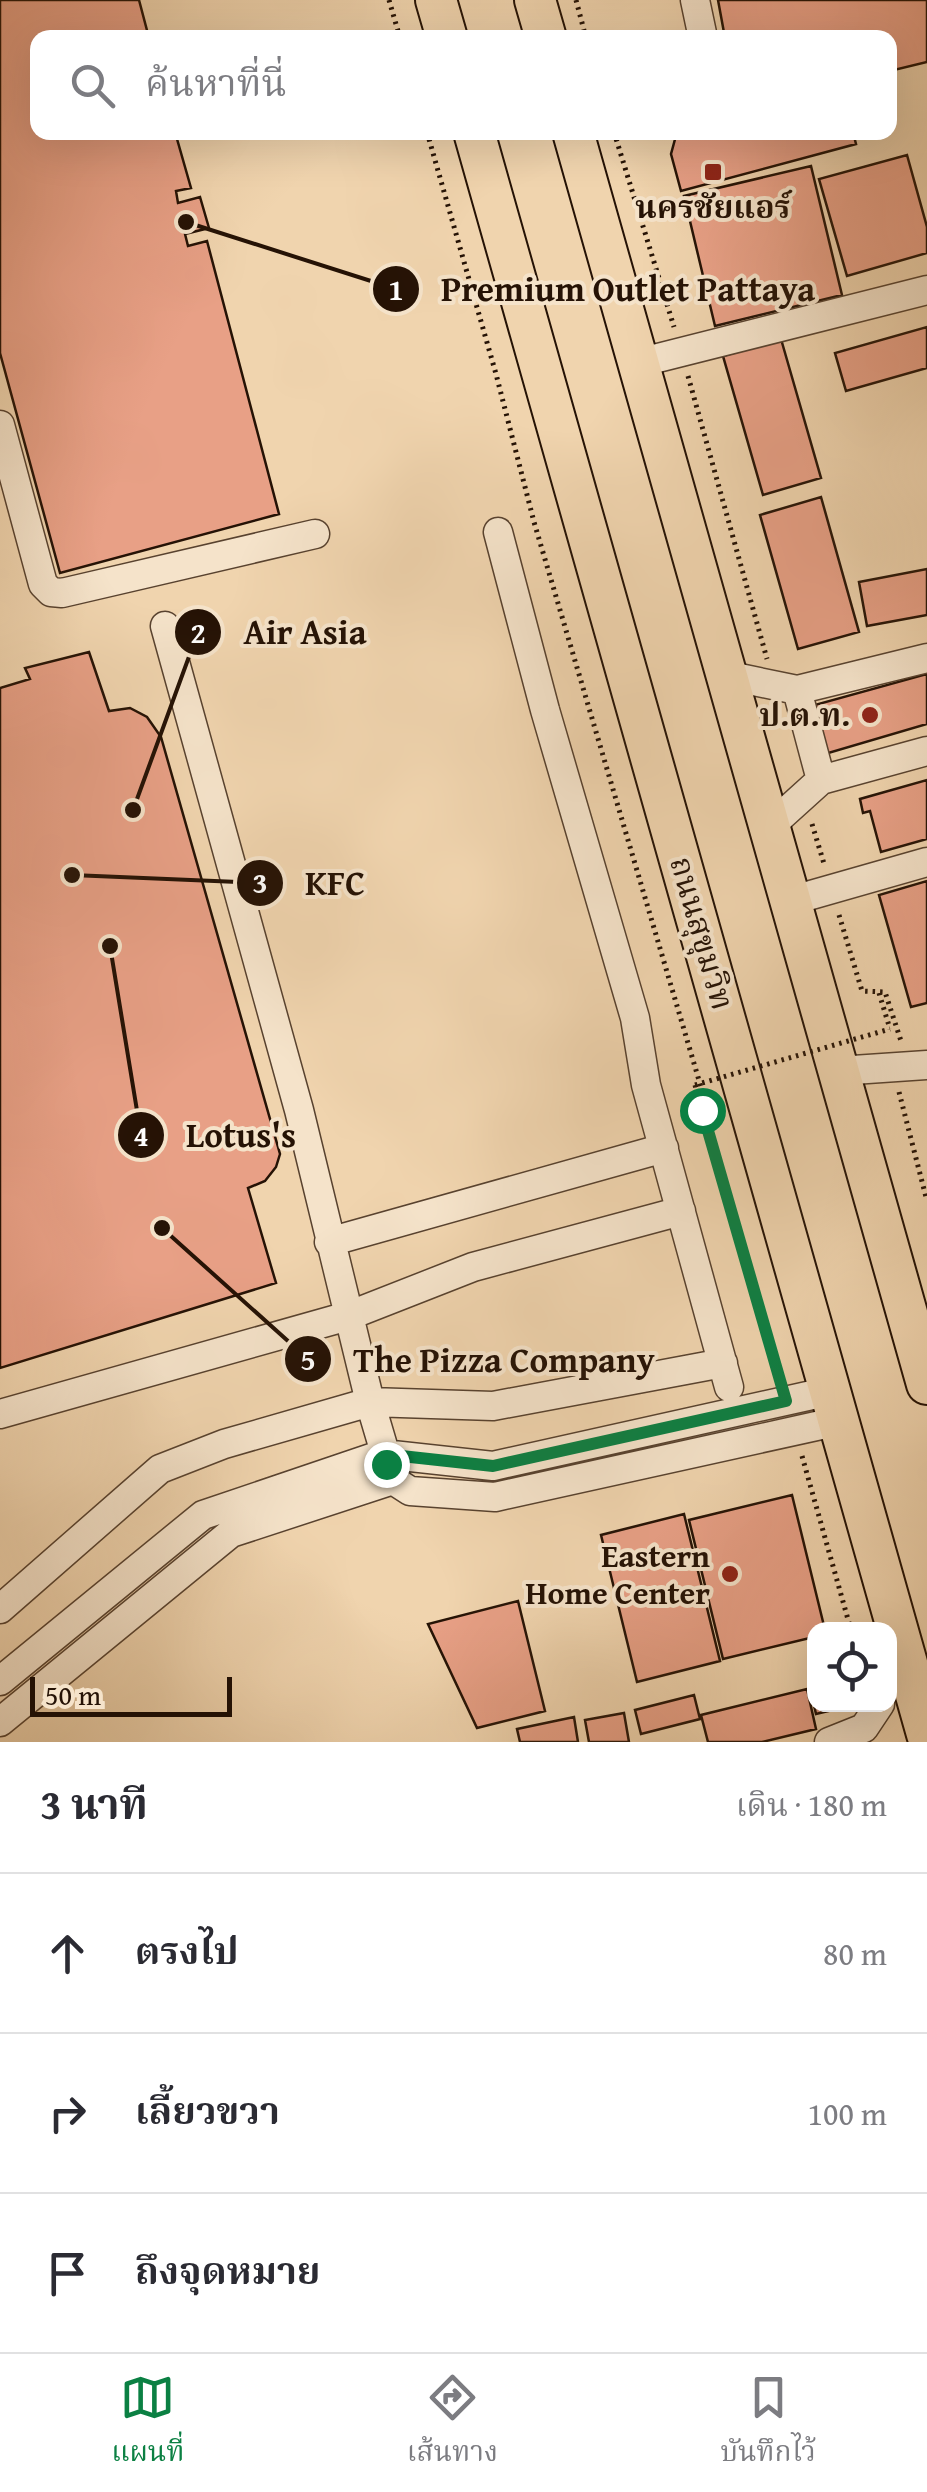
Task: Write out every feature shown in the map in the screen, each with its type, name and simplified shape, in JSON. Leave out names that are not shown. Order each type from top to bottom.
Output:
[{"type":"highway","points":[[436,0],[445,30]]},
{"type":"highway","points":[[535,0],[544,30]]},
{"type":"highway","name":"ถนนสุขุมวิท","points":[[476,140],[835,1406],[898,1678],[927,1734]]},
{"type":"highway","points":[[576,140],[927,1384]]},
{"type":"street","points":[[695,0],[701,30]]},
{"type":"street","points":[[638,363],[927,290]]},
{"type":"street","points":[[0,425],[43,584],[50,592],[62,593],[315,534]]},
{"type":"street","points":[[0,1609],[160,1469],[224,1444],[370,1402],[493,1406],[726,1375],[646,1085],[635,1018],[545,710],[498,532]]},
{"type":"street","points":[[165,626],[295,1095],[388,1467],[410,1491],[494,1497],[795,1431],[835,1406]]},
{"type":"street","points":[[726,674],[797,690],[927,658]]},
{"type":"street","points":[[797,690],[821,780]]},
{"type":"street","points":[[769,827],[821,780],[927,751]]},
{"type":"street","points":[[790,901],[927,862]]},
{"type":"street","points":[[838,1071],[927,1065]]},
{"type":"street","points":[[330,1242],[664,1148]]},
{"type":"street","points":[[0,1414],[348,1316],[473,1267],[681,1211]]},
{"type":"street","points":[[0,1681],[203,1515],[388,1467],[493,1466],[786,1401],[835,1406]]},
{"type":"street","points":[[0,1722],[230,1534],[388,1467]]},
{"type":"street","points":[[829,1742],[864,1728],[875,1712]]},
{"type":"path","points":[[389,0],[398,30]]},
{"type":"path","points":[[576,0],[584,30]]},
{"type":"path","points":[[429,140],[534,522],[706,1104],[702,1110]]},
{"type":"path","points":[[786,1401],[695,1085],[890,1028],[878,992]]},
{"type":"path","points":[[795,1431],[849,1622]]},
{"type":"building","points":[[0,0],[139,0],[147,30],[30,30],[30,140],[177,140],[191,188],[176,191],[178,203],[200,197],[209,228],[185,234],[188,246],[207,241],[279,514],[60,573],[0,353]]},
{"type":"building","points":[[718,0],[927,0],[927,62],[897,69],[897,30],[724,30]]},
{"type":"building","name":"นครชัยแอร์","points":[[675,140],[855,140],[856,144],[681,191],[671,154]]},
{"type":"building","points":[[907,155],[927,227],[927,253],[847,276],[819,179]]},
{"type":"building","points":[[811,166],[842,295],[715,326],[684,196]]},
{"type":"building","points":[[927,327],[927,368],[846,391],[835,353]]},
{"type":"building","points":[[781,339],[821,478],[763,495],[723,356]]},
{"type":"building","points":[[821,497],[859,632],[798,649],[760,515]]},
{"type":"building","points":[[927,569],[927,615],[867,626],[859,582]]},
{"type":"building","points":[[89,652],[109,711],[130,708],[147,717],[161,737],[280,1154],[265,1181],[248,1188],[276,1283],[0,1368],[0,688],[30,679],[25,668]]},
{"type":"building","name":"ป.ต.ท.","points":[[927,674],[927,724],[825,754],[811,706]]},
{"type":"building","points":[[927,780],[927,839],[881,852],[870,811],[863,813],[860,799]]},
{"type":"building","points":[[927,881],[927,1003],[911,1007],[879,895]]},
{"type":"building","points":[[792,1495],[823,1622],[807,1622],[807,1639],[723,1659],[689,1520]]},
{"type":"building","points":[[684,1514],[720,1661],[637,1682],[601,1535]]},
{"type":"building","points":[[518,1601],[545,1711],[477,1728],[428,1624]]},
{"type":"building","points":[[807,1689],[807,1712],[812,1712],[816,1729],[762,1742],[708,1742],[701,1715]]},
{"type":"building","points":[[694,1695],[700,1719],[641,1734],[635,1710]]},
{"type":"building","points":[[624,1713],[629,1742],[589,1742],[585,1720]]},
{"type":"building","points":[[574,1717],[578,1742],[520,1742],[517,1729]]},
{"type":"place","name":"นครชัยแอร์","points":[[713,172]]},
{"type":"place","name":"Premium Outlet Pattaya","points":[[186,222]]},
{"type":"place","name":"ป.ต.ท.","points":[[870,715]]},
{"type":"place","name":"Air Asia","points":[[133,810]]},
{"type":"place","name":"KFC","points":[[72,875]]},
{"type":"place","name":"Lotus's","points":[[110,946]]},
{"type":"place","name":"The Pizza Company","points":[[162,1228]]},
{"type":"place","name":"Eastern Home Center","points":[[730,1574]]},
{"type":"route","points":[[386,1464],[383,1454],[493,1466],[786,1401],[702,1110]]}]
